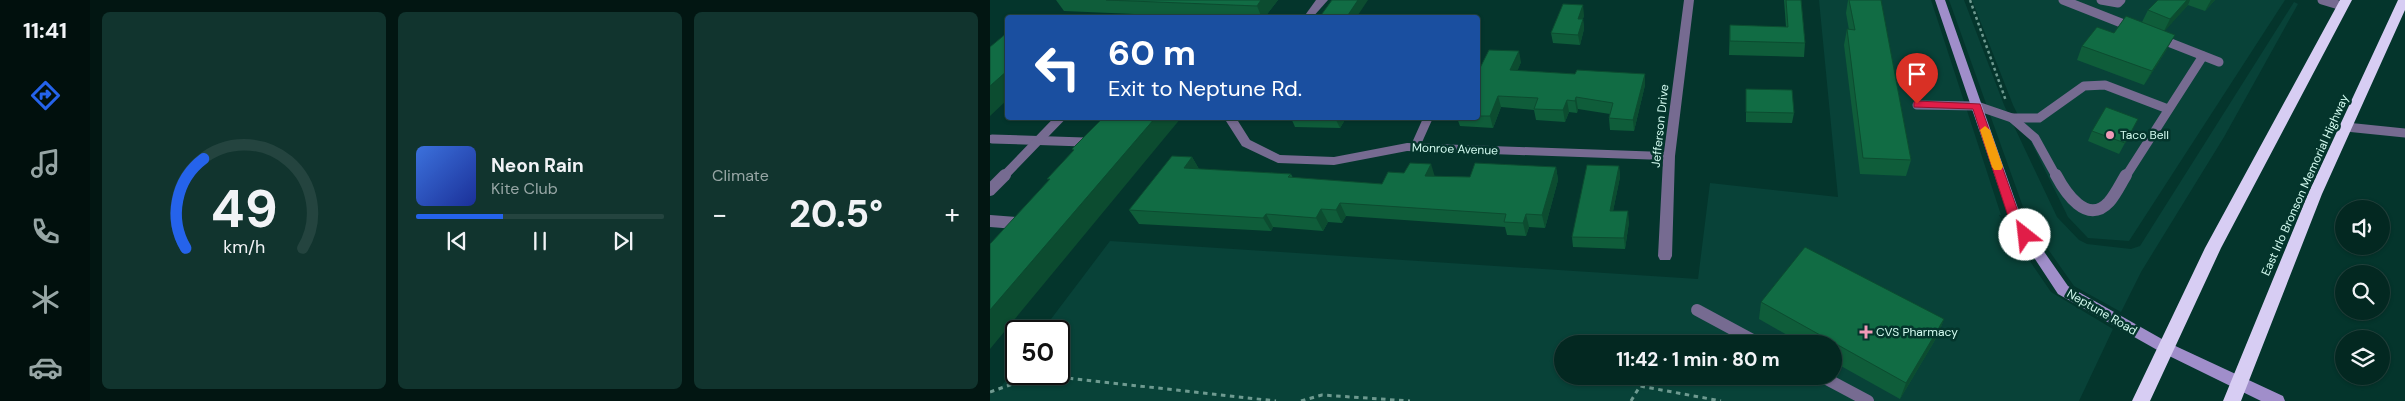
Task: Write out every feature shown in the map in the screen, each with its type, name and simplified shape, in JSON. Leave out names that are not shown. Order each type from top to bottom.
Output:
[{"type":"highway","name":"East Irlo Bronson Memorial Highway","points":[[2234,392],[2315,194],[2402,2]]},
{"type":"highway","points":[[2141,401],[2164,347],[2226,220],[2344,3]]},
{"type":"main road","name":"Neptune Road","points":[[1940,0],[2016,222],[2063,290],[2164,347],[2234,392],[2277,401]]},
{"type":"street","points":[[1309,15],[1318,2],[1323,0]]},
{"type":"street","name":"Jefferson Drive","points":[[1665,256],[1669,156],[1688,0]]},
{"type":"street","name":"Monroe Avenue","points":[[1233,120],[1246,143],[1278,159],[1334,161],[1416,147],[1669,156]]},
{"type":"lane","points":[[2063,0],[2219,62]]},
{"type":"lane","points":[[2101,0],[2118,3],[2121,0]]},
{"type":"lane","points":[[2322,0],[2344,3]]},
{"type":"lane","points":[[2011,113],[2038,141],[2068,196],[2085,209],[2095,209],[2108,204],[2203,56]]},
{"type":"lane","points":[[1917,104],[1977,106],[2039,118],[2084,86],[2105,85],[2168,109]]},
{"type":"lane","points":[[990,190],[1058,120]]},
{"type":"lane","points":[[1416,147],[1427,120]]},
{"type":"lane","points":[[2346,127],[2405,133]]},
{"type":"lane","points":[[992,139],[1084,142]]},
{"type":"lane","points":[[990,222],[1016,223]]},
{"type":"lane","points":[[1697,310],[1743,335]]},
{"type":"lane","points":[[1838,385],[1868,401]]},
{"type":"path","points":[[1970,0],[2011,113]]},
{"type":"path","points":[[990,392],[1021,381],[1057,377],[1276,401]]},
{"type":"path","points":[[1631,401],[1640,386],[1721,401]]},
{"type":"path","points":[[1301,401],[1322,395],[1410,401]]},
{"type":"shaded area","points":[[1819,0],[1931,0],[2001,215],[1999,215],[2006,229],[2008,229],[2051,292],[2113,329],[2079,401],[990,401],[990,394],[998,391],[1005,381],[1005,385],[1070,385],[1070,320],[1050,320],[1110,241],[1698,279],[1710,183],[1838,197]]},
{"type":"shaded area","points":[[1949,0],[1964,0],[2004,105],[2057,217],[2079,240],[2087,244],[2131,249],[2140,246],[2294,2],[2298,4],[2224,137],[2141,272],[2121,312],[2074,286],[2028,221]]},
{"type":"shaded area","points":[[1972,0],[2285,0],[2129,241],[2088,238],[2068,217],[2013,105]]},
{"type":"building","points":[[1106,0],[1261,0],[1257,6]]},
{"type":"building","points":[[1332,0],[1358,0],[1348,15],[1321,15]]},
{"type":"building","points":[[1786,0],[1801,0],[1805,43],[1730,41],[1730,25],[1788,27]]},
{"type":"building","points":[[1849,0],[1881,0],[1911,160],[1863,158],[1847,29],[1855,30]]},
{"type":"building","points":[[2158,0],[2187,0],[2170,19],[2148,10]]},
{"type":"building","points":[[1563,4],[1583,5],[1578,19],[1583,19],[1578,35],[1551,33]]},
{"type":"building","points":[[2126,16],[2175,35],[2152,71],[2082,46],[2097,27],[2114,33]]},
{"type":"building","points":[[1005,34],[1005,73],[990,86],[990,47]]},
{"type":"building","points":[[1489,50],[1519,51],[1510,70],[1575,74],[1577,70],[1645,74],[1633,120],[1609,118],[1613,103],[1576,97],[1575,101],[1567,100],[1563,110],[1534,109],[1538,98],[1498,96],[1490,116],[1480,116],[1480,68]]},
{"type":"building","points":[[1746,89],[1792,90],[1794,113],[1746,112]]},
{"type":"building","points":[[2106,107],[2138,119],[2125,143],[2092,131]]},
{"type":"building","points":[[1101,120],[1153,120],[990,310],[990,244],[1050,179],[1047,179],[1074,150],[1072,149]]},
{"type":"building","points":[[1172,156],[1192,157],[1184,168],[1291,174],[1288,177],[1382,184],[1388,172],[1404,173],[1410,163],[1431,164],[1425,176],[1470,177],[1475,163],[1556,167],[1542,215],[1526,214],[1523,223],[1504,222],[1506,214],[1340,203],[1336,210],[1321,209],[1316,218],[1266,214],[1263,218],[1129,210]]},
{"type":"building","points":[[1587,165],[1619,166],[1610,211],[1628,211],[1624,238],[1572,237]]},
{"type":"building","name":"CVS Pharmacy","points":[[1805,247],[1944,319],[1906,383],[1842,347],[1842,335],[1820,335],[1761,302]]},
{"type":"slow traffic","points":[[1985,130],[1997,167]]},
{"type":"place","name":"Taco Bell","points":[[2110,135]]},
{"type":"place","name":"CVS Pharmacy","points":[[1866,332]]},
{"type":"route","points":[[1917,104],[1977,106],[2016,222],[2025,235]]}]
